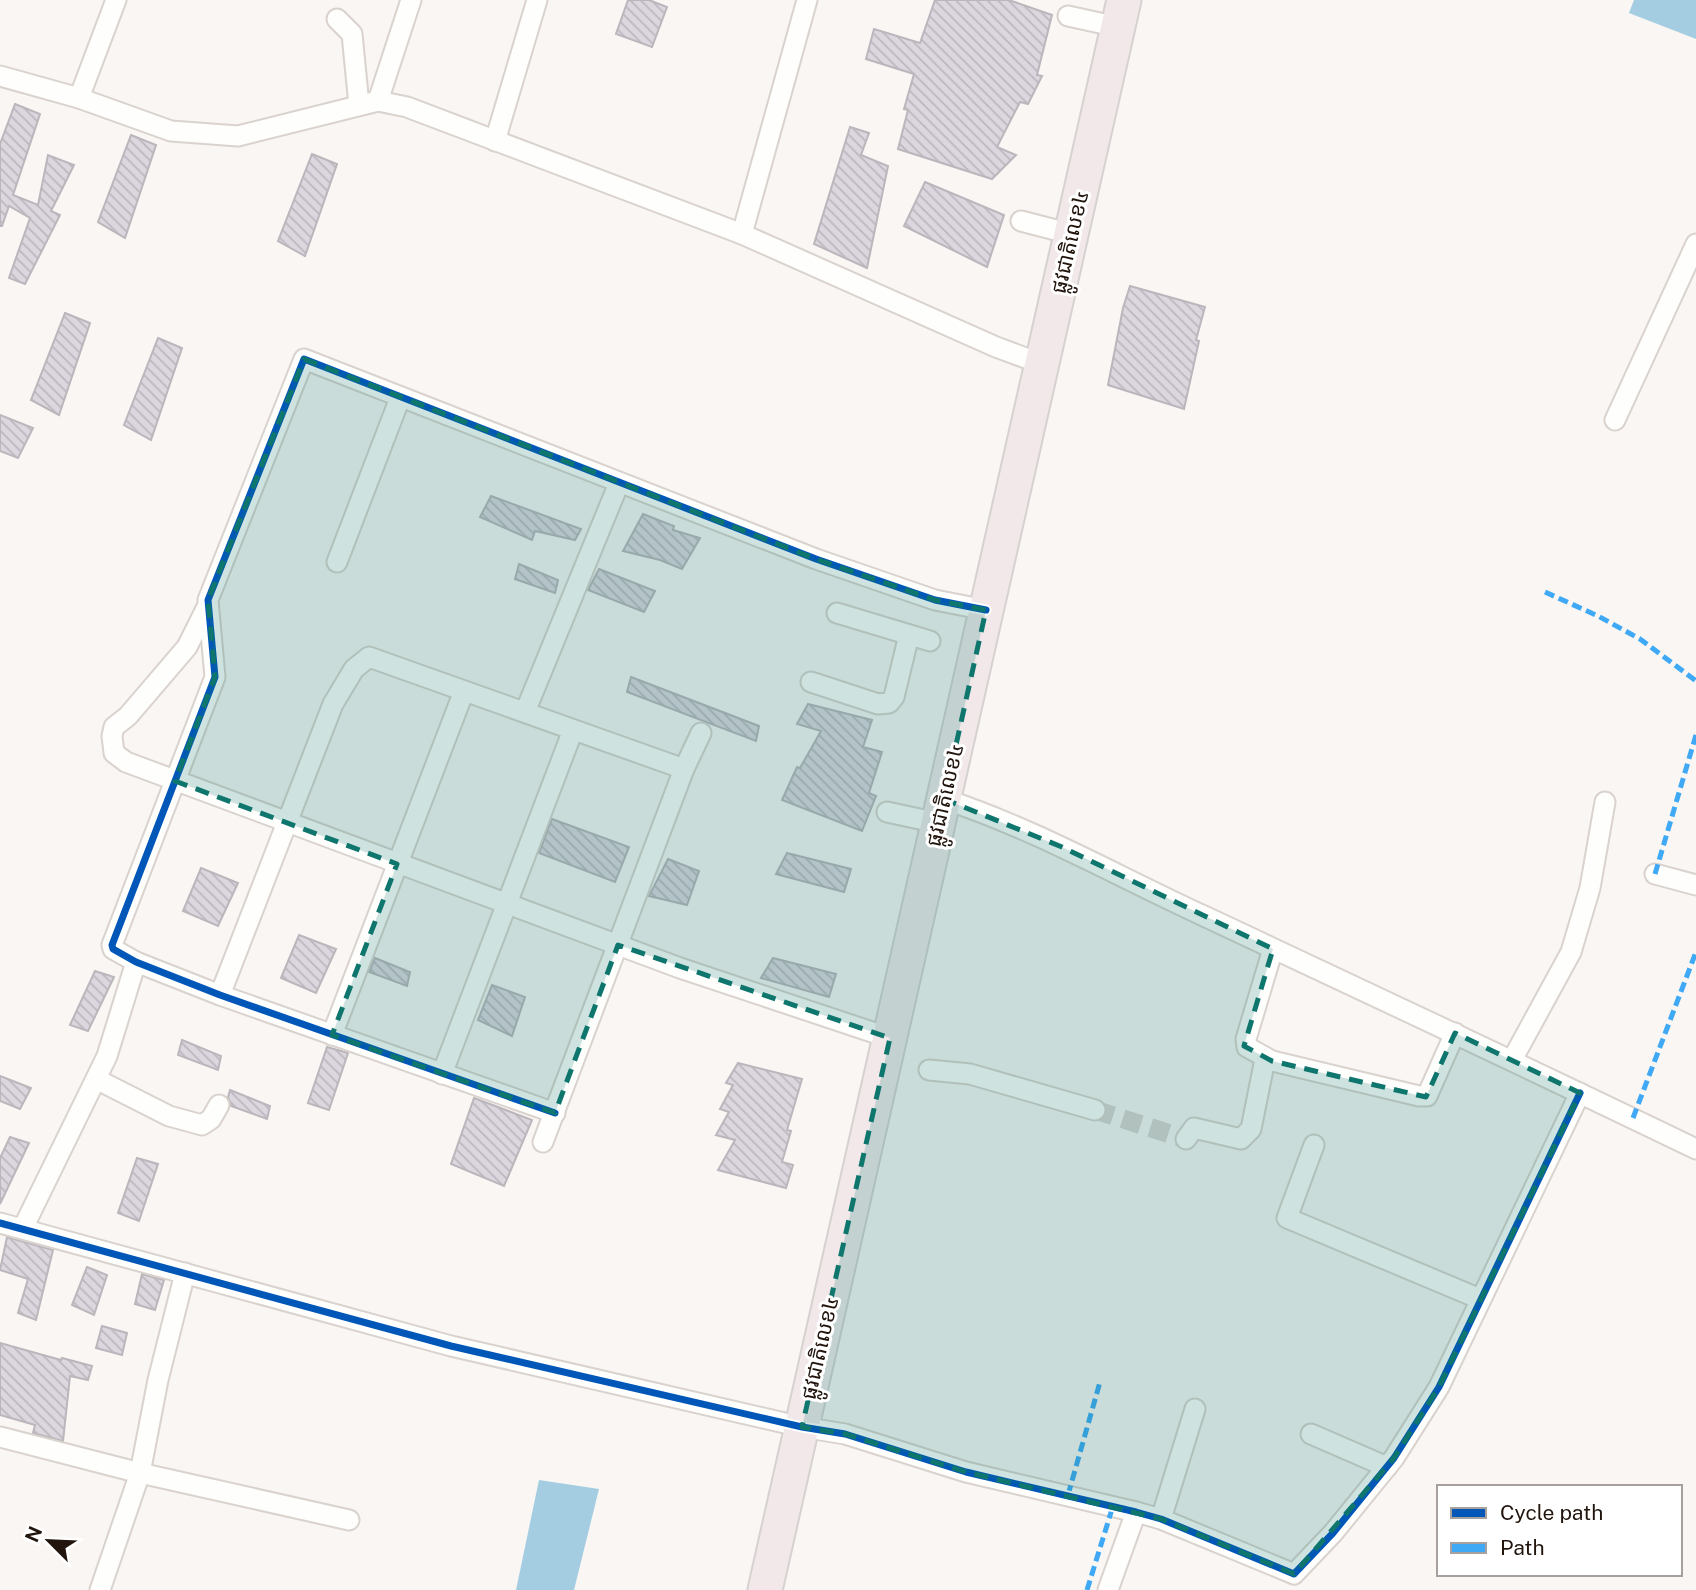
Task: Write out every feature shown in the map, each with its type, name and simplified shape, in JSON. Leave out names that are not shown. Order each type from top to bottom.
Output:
[{"type":"highway","name":"ផ្លូវជាតិលេខ៤","points":[[765,1590],[1121,13]]},
{"type":"street","points":[[79,98],[116,0]]},
{"type":"street","points":[[369,103],[411,0]]},
{"type":"street","points":[[495,141],[537,0]]},
{"type":"street","points":[[742,234],[807,0]]},
{"type":"street","points":[[1068,16],[1121,13]]},
{"type":"street","points":[[337,19],[352,34],[369,103]]},
{"type":"street","points":[[0,76],[79,98],[171,131],[238,136],[369,103],[407,107],[742,234],[996,347],[1042,364]]},
{"type":"street","points":[[1021,221],[1071,234]]},
{"type":"street","points":[[1615,420],[1696,244]]},
{"type":"street","points":[[890,1038],[618,945],[125,762],[114,752],[114,727],[128,716],[187,647],[208,604],[304,359],[816,559],[935,600],[986,610]]},
{"type":"street","points":[[337,562],[400,398]]},
{"type":"street","points":[[525,712],[619,483]]},
{"type":"street","points":[[208,604],[215,677],[112,945],[116,952],[220,995],[555,1113]]},
{"type":"street","points":[[837,613],[930,641]]},
{"type":"street","points":[[811,682],[878,704],[889,703],[894,697],[909,635]]},
{"type":"street","points":[[220,995],[333,704],[354,669],[369,657],[684,769]]},
{"type":"street","points":[[332,1035],[464,691]]},
{"type":"street","points":[[442,1074],[573,730]]},
{"type":"street","points":[[543,1142],[684,769],[701,733]]},
{"type":"street","points":[[1512,1060],[1571,952],[1590,888],[1605,802]]},
{"type":"street","points":[[887,812],[988,814],[1050,841],[1696,1149]]},
{"type":"street","points":[[1655,874],[1696,885]]},
{"type":"street","points":[[1273,949],[1246,1039],[1247,1047],[1272,1060],[1427,1096],[1455,1033]]},
{"type":"street","points":[[23,1228],[107,1056],[136,962]]},
{"type":"street","points":[[1186,1139],[1194,1128],[1241,1139],[1251,1129],[1264,1064],[1272,1060]]},
{"type":"street","points":[[929,1070],[970,1074],[1095,1110]]},
{"type":"street","points":[[96,1079],[169,1116],[201,1125],[211,1119],[219,1105]]},
{"type":"street","points":[[0,1223],[451,1346],[802,1427],[845,1434],[966,1472],[1136,1512],[1161,1519],[1294,1582],[1387,1467],[1439,1387],[1580,1093]]},
{"type":"street","points":[[1314,1145],[1287,1218],[1480,1299]]},
{"type":"street","points":[[100,1590],[140,1473],[158,1380],[185,1273]]},
{"type":"street","points":[[1161,1519],[1195,1409]]},
{"type":"street","points":[[1311,1434],[1387,1467]]},
{"type":"street","points":[[0,1437],[140,1473],[349,1520]]},
{"type":"street","points":[[1108,1590],[1136,1512]]},
{"type":"highlighted area","points":[[304,359],[816,559],[935,600],[986,610],[944,799],[1062,847],[1273,949],[1244,1046],[1272,1061],[1426,1097],[1455,1033],[1580,1093],[1439,1387],[1394,1458],[1294,1574],[1161,1519],[966,1472],[845,1434],[802,1427],[890,1038],[618,945],[555,1113],[332,1035],[397,864],[175,781],[215,677],[208,600]]},
{"type":"water","points":[[1634,0],[1696,0],[1696,39],[1629,13]]},
{"type":"water","points":[[539,1480],[599,1489],[574,1590],[516,1590]]},
{"type":"building","points":[[628,0],[649,0],[667,7],[652,47],[616,34]]},
{"type":"building","points":[[935,0],[1009,0],[1052,15],[1037,75],[1042,76],[1028,104],[1020,102],[997,147],[1016,155],[992,179],[898,149],[908,110],[904,109],[914,74],[866,59],[874,29],[920,43]]},
{"type":"building","points":[[15,104],[40,114],[13,195],[38,205],[48,155],[74,165],[51,211],[60,215],[25,284],[9,278],[30,218],[9,206],[0,226],[0,144]]},
{"type":"building","points":[[850,127],[869,133],[861,155],[888,166],[867,268],[814,244]]},
{"type":"building","points":[[131,135],[156,145],[125,238],[98,222]]},
{"type":"building","points":[[312,154],[337,164],[305,256],[278,241]]},
{"type":"building","points":[[925,182],[1004,215],[987,267],[904,226]]},
{"type":"building","points":[[1130,286],[1205,307],[1196,340],[1199,341],[1184,409],[1108,385]]},
{"type":"building","points":[[65,313],[90,323],[59,415],[31,400]]},
{"type":"building","points":[[158,338],[182,348],[151,440],[124,425]]},
{"type":"building","points":[[0,415],[33,428],[18,458],[0,451]]},
{"type":"building","points":[[491,496],[581,529],[575,540],[535,531],[532,540],[480,517]]},
{"type":"building","points":[[643,514],[674,526],[673,530],[700,538],[682,569],[660,560],[623,551]]},
{"type":"building","points":[[519,564],[558,580],[555,593],[515,579]]},
{"type":"building","points":[[599,569],[655,591],[644,612],[588,590]]},
{"type":"building","points":[[631,677],[759,726],[756,741],[627,692]]},
{"type":"building","points":[[808,704],[872,720],[863,747],[882,752],[869,793],[876,796],[862,831],[782,800],[797,767],[800,768],[821,731],[797,724]]},
{"type":"building","points":[[552,819],[629,847],[615,882],[539,853]]},
{"type":"building","points":[[787,853],[851,869],[844,892],[776,874]]},
{"type":"building","points":[[668,859],[699,871],[687,905],[649,896]]},
{"type":"building","points":[[201,868],[238,883],[218,926],[183,911]]},
{"type":"building","points":[[299,935],[336,949],[316,993],[281,978]]},
{"type":"building","points":[[375,958],[410,972],[407,986],[369,972]]},
{"type":"building","points":[[773,958],[836,974],[829,997],[761,978]]},
{"type":"building","points":[[95,971],[114,977],[88,1031],[70,1025]]},
{"type":"building","points":[[492,985],[525,997],[512,1036],[478,1020]]},
{"type":"building","points":[[182,1040],[221,1056],[218,1070],[178,1055]]},
{"type":"building","points":[[327,1047],[348,1053],[329,1110],[308,1103]]},
{"type":"building","points":[[738,1063],[802,1079],[787,1130],[791,1131],[782,1162],[793,1165],[786,1188],[718,1170],[735,1140],[716,1135],[729,1112],[720,1109],[733,1085],[726,1083]]},
{"type":"building","points":[[0,1076],[31,1088],[20,1109],[0,1101]]},
{"type":"building","points":[[230,1090],[270,1106],[267,1119],[231,1106],[228,1097]]},
{"type":"building","points":[[474,1098],[532,1120],[504,1186],[451,1164]]},
{"type":"building","points":[[10,1137],[29,1143],[0,1204],[0,1158]]},
{"type":"building","points":[[137,1158],[158,1164],[139,1221],[118,1213]]},
{"type":"building","points":[[7,1237],[53,1250],[36,1320],[18,1313],[28,1279],[0,1270]]},
{"type":"building","points":[[87,1267],[107,1275],[94,1315],[72,1305]]},
{"type":"building","points":[[142,1274],[164,1280],[155,1310],[135,1304]]},
{"type":"building","points":[[102,1326],[127,1333],[122,1355],[96,1348]]},
{"type":"building","points":[[0,1343],[92,1366],[88,1380],[70,1376],[63,1441],[33,1433],[35,1425],[0,1415]]},
{"type":"tunnel","points":[[1095,1110],[1186,1139]]},
{"type":"marked path","points":[[1545,592],[1640,639],[1696,681]]},
{"type":"marked path","points":[[1655,874],[1696,735]]},
{"type":"marked path","points":[[1633,1118],[1696,952]]},
{"type":"marked path","points":[[1068,1495],[1100,1382]]},
{"type":"marked path","points":[[1087,1590],[1113,1506]]},
{"type":"cycle path","points":[[555,1113],[220,995],[136,962],[113,949],[112,945],[215,677],[208,600],[304,359],[816,559],[935,600],[986,610]]},
{"type":"cycle path","points":[[0,1223],[451,1346],[802,1427],[845,1434],[966,1472],[1136,1512],[1161,1519],[1294,1574],[1333,1533],[1394,1458],[1439,1387],[1580,1093]]}]
